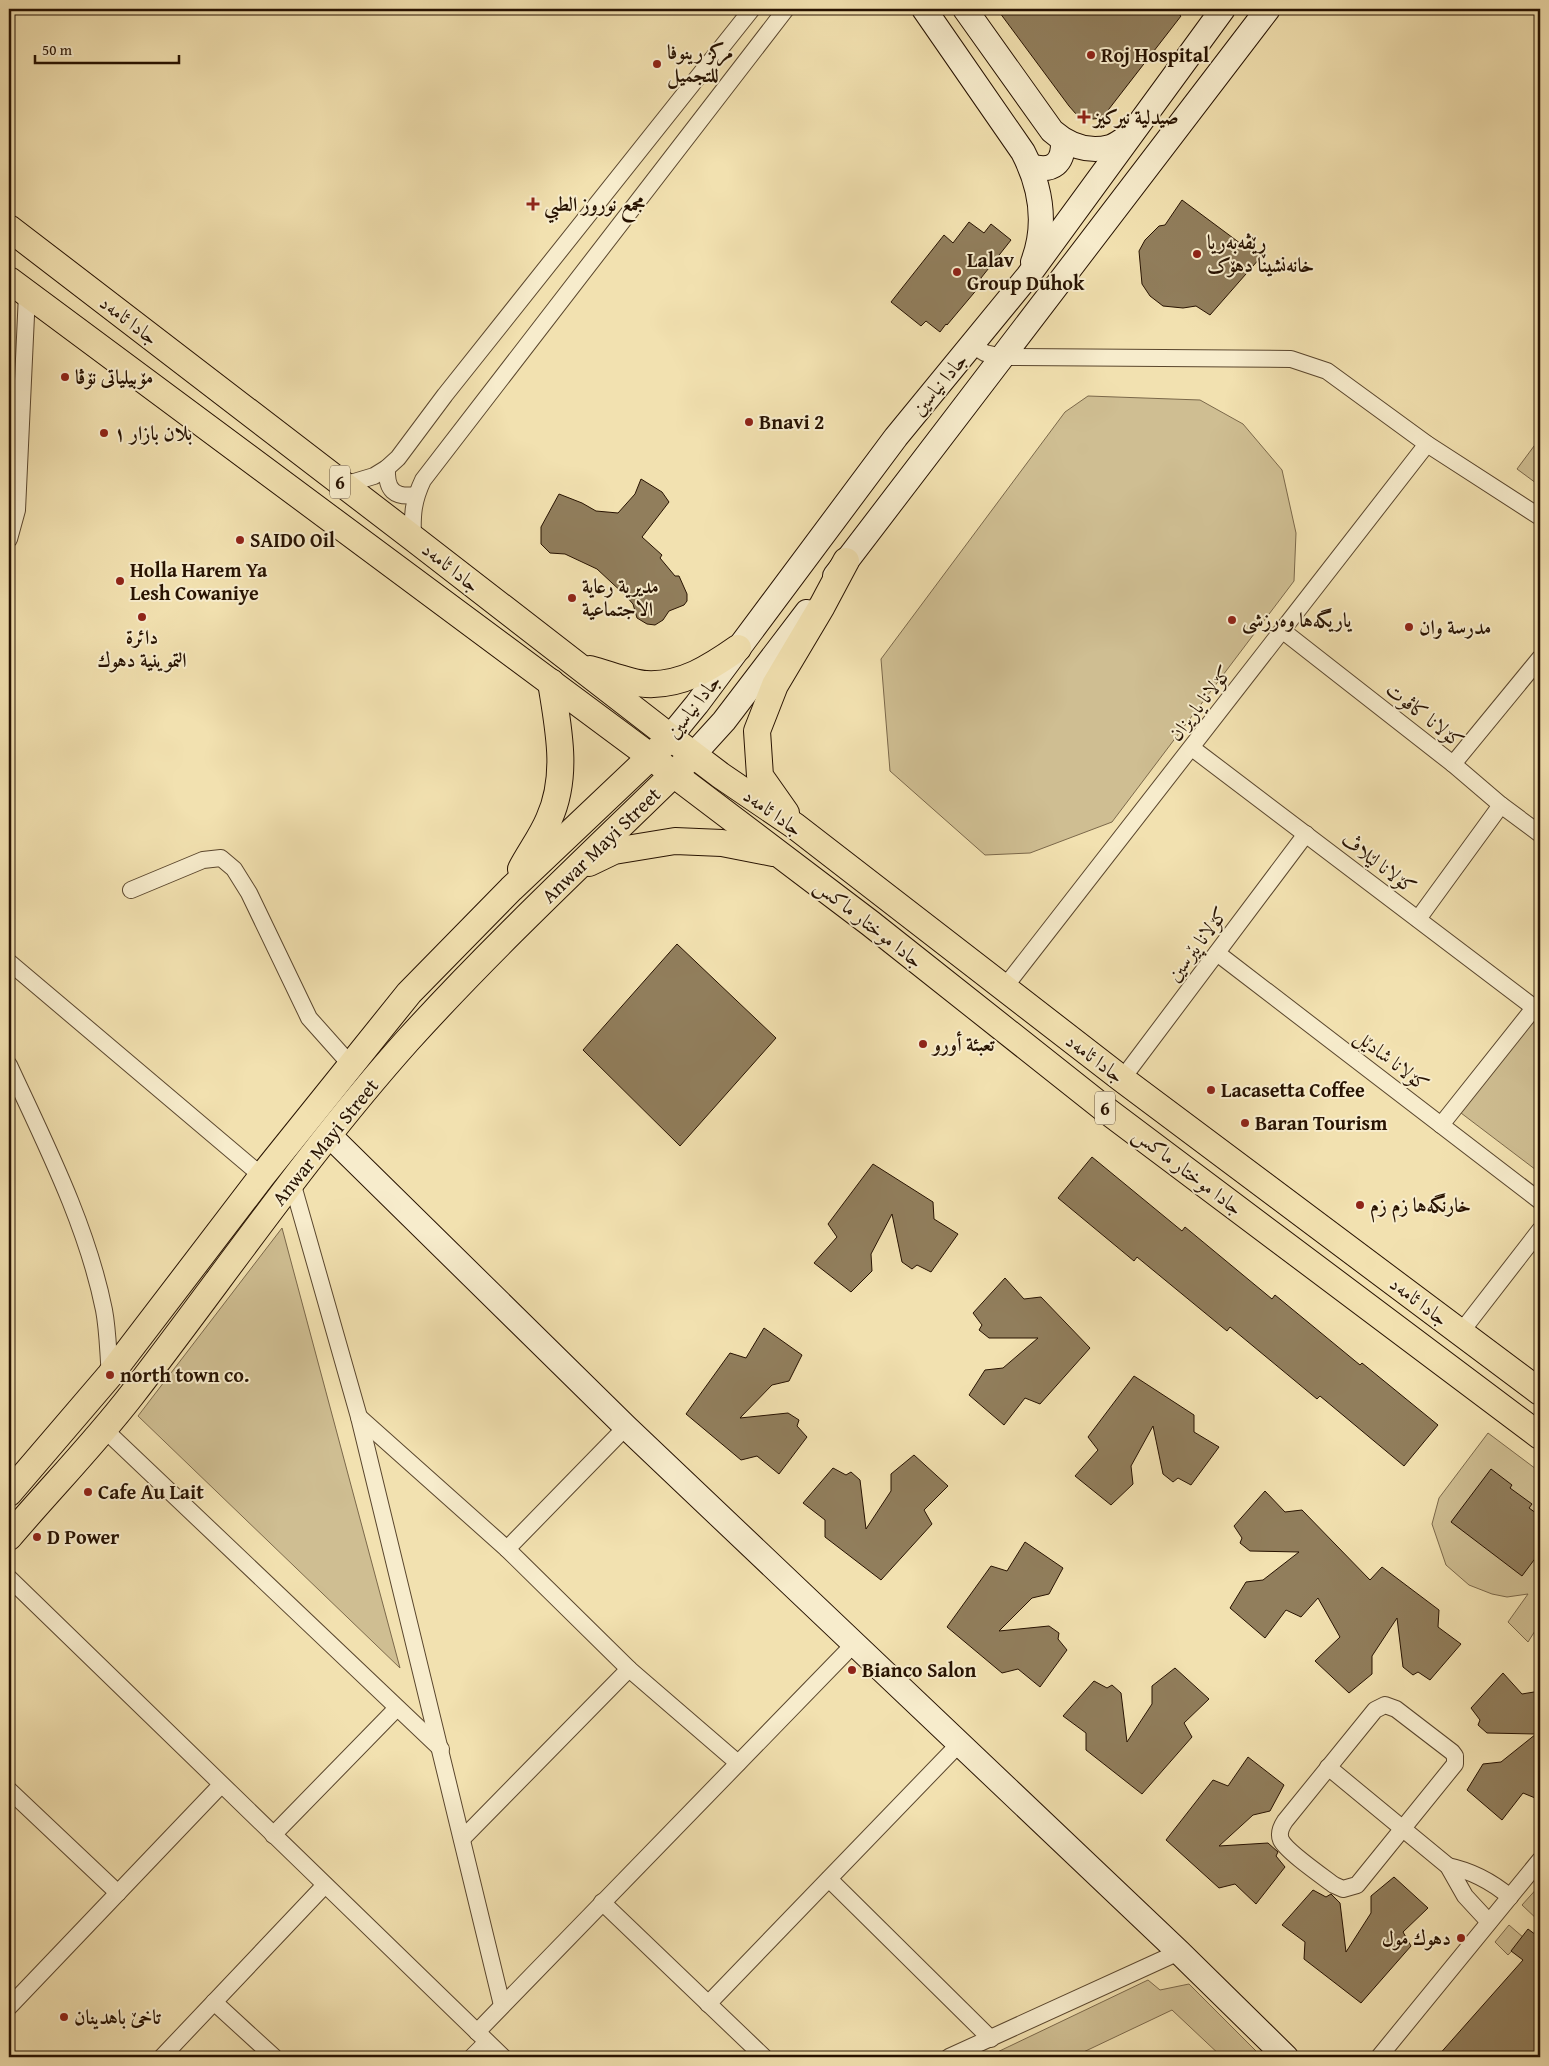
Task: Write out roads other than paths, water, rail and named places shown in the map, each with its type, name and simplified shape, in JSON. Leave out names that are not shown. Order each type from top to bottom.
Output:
[{"type":"main road","name":"جادا ئامەد","points":[[9,228],[670,737],[795,826],[1122,1079],[1540,1392]]},
{"type":"main road","name":"جادا ئامەد","points":[[18,287],[674,774]]},
{"type":"main road","points":[[795,826],[760,776],[757,731],[775,685],[822,606],[846,561]]},
{"type":"main road","points":[[578,666],[646,684],[681,681],[714,665],[738,648]]},
{"type":"main road","points":[[511,889],[549,818],[559,787],[561,749],[550,682]]},
{"type":"main road","name":"جادا نیاسین","points":[[651,757],[670,737]]},
{"type":"main road","name":"Anwar Mayi Street","points":[[9,1537],[104,1429],[292,1182],[408,1041],[508,936],[694,754]]},
{"type":"main road","name":"Anwar Mayi Street","points":[[9,1493],[110,1374],[262,1176],[408,993],[511,889],[651,757]]},
{"type":"main road","name":"جادا موختار ماكس","points":[[674,774],[870,923],[1106,1110],[1540,1436]]},
{"type":"main road","points":[[575,871],[614,851],[675,841],[722,843],[779,854]]},
{"type":"street","points":[[344,485],[374,476],[387,468],[402,452],[451,387],[752,9]]},
{"type":"street","points":[[414,538],[412,516],[416,495],[423,480],[786,9]]},
{"type":"street","points":[[924,9],[1023,152],[1030,166],[1039,193],[1041,221],[1037,249],[1028,276]]},
{"type":"street","points":[[965,9],[1052,131],[1063,140],[1086,149],[1110,147],[1132,134]]},
{"type":"street","name":"جادا نیاسین","points":[[670,737],[896,437],[1028,276],[1223,9]]},
{"type":"street","name":"جادا نیاسین","points":[[694,754],[724,721],[1268,9]]},
{"type":"street","points":[[1030,166],[1041,170],[1052,167],[1060,160],[1063,140]]},
{"type":"street","points":[[9,539],[17,510],[18,287]]},
{"type":"street","points":[[972,345],[985,352],[1002,357],[1292,359],[1327,371],[1428,444],[1540,517]]},
{"type":"street","name":"کۆلانا یاریزان","points":[[1004,988],[1428,444]]},
{"type":"street","points":[[387,468],[386,480],[392,491],[404,496],[416,495]]},
{"type":"street","name":"کۆلانا کاڤوت","points":[[1284,631],[1453,764],[1501,805],[1540,834]]},
{"type":"street","points":[[1453,764],[1540,658]]},
{"type":"street","name":"کۆلانا لێلاڤ","points":[[1192,748],[1537,1010]]},
{"type":"street","points":[[1418,919],[1501,805]]},
{"type":"street","name":"کۆلانا پێرسین","points":[[1122,1079],[1306,834]]},
{"type":"street","points":[[130,890],[203,860],[221,858],[234,869],[249,893],[309,1018],[350,1064]]},
{"type":"street","name":"کۆلانا شادێل","points":[[1217,953],[1540,1201]]},
{"type":"street","points":[[9,962],[262,1176]]},
{"type":"street","points":[[1441,1125],[1537,1010]]},
{"type":"street","points":[[9,1065],[47,1148],[89,1250],[104,1311],[110,1374]]},
{"type":"street","points":[[329,1135],[626,1427],[1179,1952],[1286,2057]]},
{"type":"street","points":[[292,1182],[359,1417],[502,2005]]},
{"type":"street","points":[[1461,1332],[1540,1230]]},
{"type":"street","points":[[359,1417],[507,1548],[629,1669],[738,1763]]},
{"type":"street","points":[[507,1548],[626,1427]]},
{"type":"street","points":[[104,1429],[441,1749]]},
{"type":"street","points":[[9,1578],[503,2057]]},
{"type":"street","points":[[472,2057],[502,2005],[854,1644]]},
{"type":"street","points":[[462,1839],[629,1669]]},
{"type":"street","points":[[1385,1705],[1396,1709],[1452,1752],[1456,1760],[1453,1768],[1357,1885],[1348,1889],[1334,1885],[1284,1846],[1280,1836],[1282,1825],[1328,1767],[1375,1710],[1385,1705]]},
{"type":"street","points":[[273,1835],[397,1708]]},
{"type":"street","points":[[708,2004],[960,1744]]},
{"type":"street","points":[[1328,1767],[1448,1866],[1465,1896],[1489,1922]]},
{"type":"street","points":[[9,2007],[221,1785]]},
{"type":"street","points":[[11,1796],[118,1893]]},
{"type":"street","points":[[1380,2057],[1540,1860]]},
{"type":"street","points":[[1448,1866],[1482,1876],[1497,1885],[1510,1897]]},
{"type":"street","points":[[829,1879],[991,2039]]},
{"type":"street","points":[[162,2057],[325,1886]]},
{"type":"street","points":[[602,1902],[764,2057]]},
{"type":"street","points":[[949,2057],[1179,1952]]},
{"type":"street","points":[[214,2002],[274,2057]]},
{"type":"place","name":"Roj Hospital","points":[[1091,55]]},
{"type":"place","name":"مركز رينوفا للتجميل","points":[[657,64]]},
{"type":"place","name":"صيدلية نيركيز","points":[[1084,117]]},
{"type":"place","name":"مجمع نوروز الطبي","points":[[533,204]]},
{"type":"place","name":"ڕێڤه‌به‌ریا خانەنشينا دهۆک","points":[[1197,254]]},
{"type":"place","name":"Lalav Group Duhok","points":[[957,272]]},
{"type":"place","name":"مۆبیلیاتی نۆڤا","points":[[65,377]]},
{"type":"place","name":"Bnavi 2","points":[[749,422]]},
{"type":"place","name":"بلان بازار ١","points":[[104,433]]},
{"type":"place","name":"SAIDO Oil","points":[[240,540]]},
{"type":"place","name":"Holla Harem Ya Lesh Cowaniye","points":[[120,581]]},
{"type":"place","name":"مديرية رعاية الاجتماعية","points":[[572,598]]},
{"type":"place","name":"دائرة التموينية دهوك","points":[[142,617]]},
{"type":"place","name":"ياريگەها وەرزشی","points":[[1232,620]]},
{"type":"place","name":"مدرسة وان","points":[[1409,627]]},
{"type":"place","name":"تعبئة أورو","points":[[923,1044]]},
{"type":"place","name":"Lacasetta Coffee","points":[[1211,1090]]},
{"type":"place","name":"Baran Tourism","points":[[1245,1123]]},
{"type":"place","name":"خارنگەها زم زم","points":[[1360,1205]]},
{"type":"place","name":"north town co.","points":[[110,1375]]},
{"type":"place","name":"Cafe Au Lait","points":[[88,1492]]},
{"type":"place","name":"D Power","points":[[37,1537]]},
{"type":"place","name":"Bianco Salon","points":[[852,1670]]},
{"type":"place","name":"دهوك مول","points":[[1461,1938]]},
{"type":"place","name":"تاخێ باهدینان","points":[[64,2017]]}]
